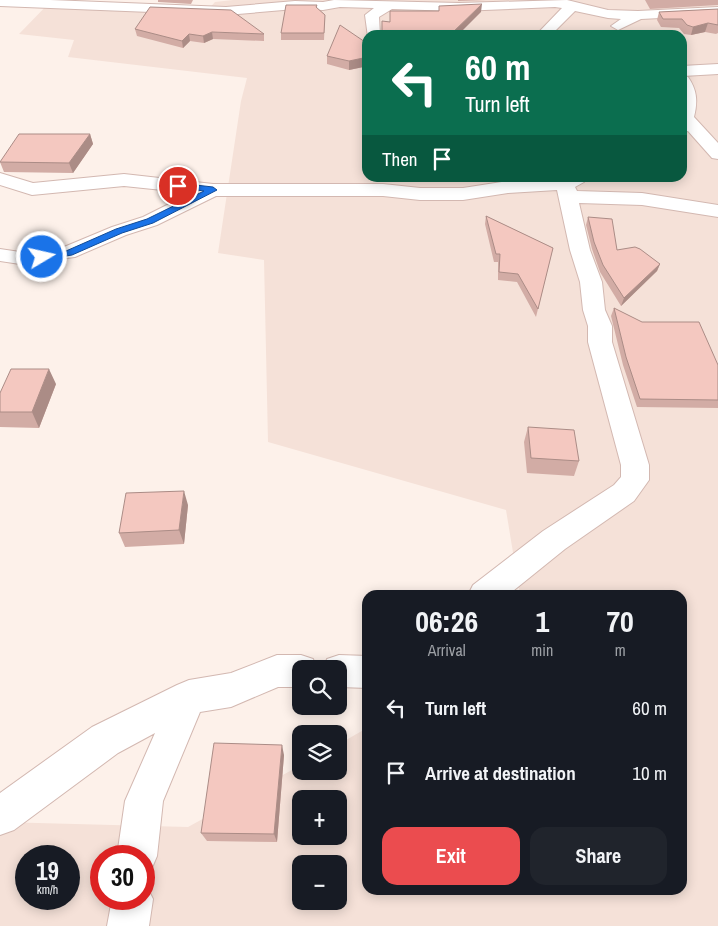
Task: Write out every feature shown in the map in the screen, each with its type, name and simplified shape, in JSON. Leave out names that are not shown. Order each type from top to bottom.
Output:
[{"type":"street","points":[[0,2],[55,0]]},
{"type":"street","points":[[77,0],[218,0]]},
{"type":"street","points":[[239,0],[255,10]]},
{"type":"street","points":[[1,16],[28,1],[191,10],[255,10],[295,5],[323,6],[340,3],[459,7],[566,2],[591,12],[625,30]]},
{"type":"street","points":[[547,30],[566,2]]},
{"type":"street","points":[[373,30],[372,15],[390,4]]},
{"type":"street","points":[[591,12],[638,15],[718,11]]},
{"type":"street","points":[[618,26],[638,15]]},
{"type":"street","points":[[687,71],[718,69]]},
{"type":"street","points":[[687,89],[689,98],[687,108]]},
{"type":"street","points":[[687,126],[718,154]]},
{"type":"street","points":[[0,179],[32,189],[124,180],[213,190],[383,190],[420,194],[464,194],[508,187],[569,184],[718,212]]},
{"type":"street","points":[[490,590],[554,540],[624,493],[635,480],[635,465],[600,342],[600,326],[594,310],[592,282],[580,250],[569,184]]},
{"type":"street","points":[[0,255],[20,258],[68,253],[119,231],[150,221],[213,190]]},
{"type":"street","points":[[0,816],[105,740],[189,697],[231,690],[277,671],[292,671]]},
{"type":"street","points":[[347,671],[362,672]]},
{"type":"street","points":[[138,845],[144,801],[189,697]]},
{"type":"street","points":[[128,926],[130,910]]},
{"type":"shaded area","points":[[52,0],[204,14],[215,2],[233,0],[718,0],[718,926],[0,926],[0,822],[188,827],[292,770],[292,780],[347,780],[347,739],[362,731],[362,895],[687,895],[687,590],[519,590],[506,510],[268,442],[264,260],[218,253],[241,101],[247,78],[68,57],[74,40],[19,34]]},
{"type":"building","points":[[482,4],[455,30],[382,30],[382,21],[390,22],[390,11],[439,11],[439,6]]},
{"type":"building","points":[[286,5],[317,5],[316,7],[325,15],[324,33],[281,33]]},
{"type":"building","points":[[150,7],[231,10],[264,34],[212,32],[203,36],[189,34],[182,41],[135,29]]},
{"type":"building","points":[[718,9],[718,25],[708,23],[693,27],[687,25],[682,19],[663,19],[659,12]]},
{"type":"building","points":[[340,25],[362,40],[362,58],[349,61],[327,56]]},
{"type":"building","points":[[19,134],[90,134],[69,163],[0,162]]},
{"type":"building","points":[[486,216],[553,248],[538,309],[518,274],[499,272],[500,254],[496,254]]},
{"type":"building","points":[[588,217],[612,219],[617,250],[635,247],[660,264],[624,298],[603,265],[594,242]]},
{"type":"building","points":[[614,308],[642,322],[699,322],[718,365],[718,400],[640,399],[626,357]]},
{"type":"building","points":[[11,369],[49,369],[32,412],[0,412],[0,393]]},
{"type":"building","points":[[528,427],[574,430],[579,461],[531,458]]},
{"type":"building","points":[[184,491],[179,530],[119,533],[126,493]]},
{"type":"building","points":[[214,743],[282,745],[274,834],[201,833]]},
{"type":"route","points":[[42,257],[68,253],[92,244],[119,231],[150,221],[213,190],[178,186]]}]
